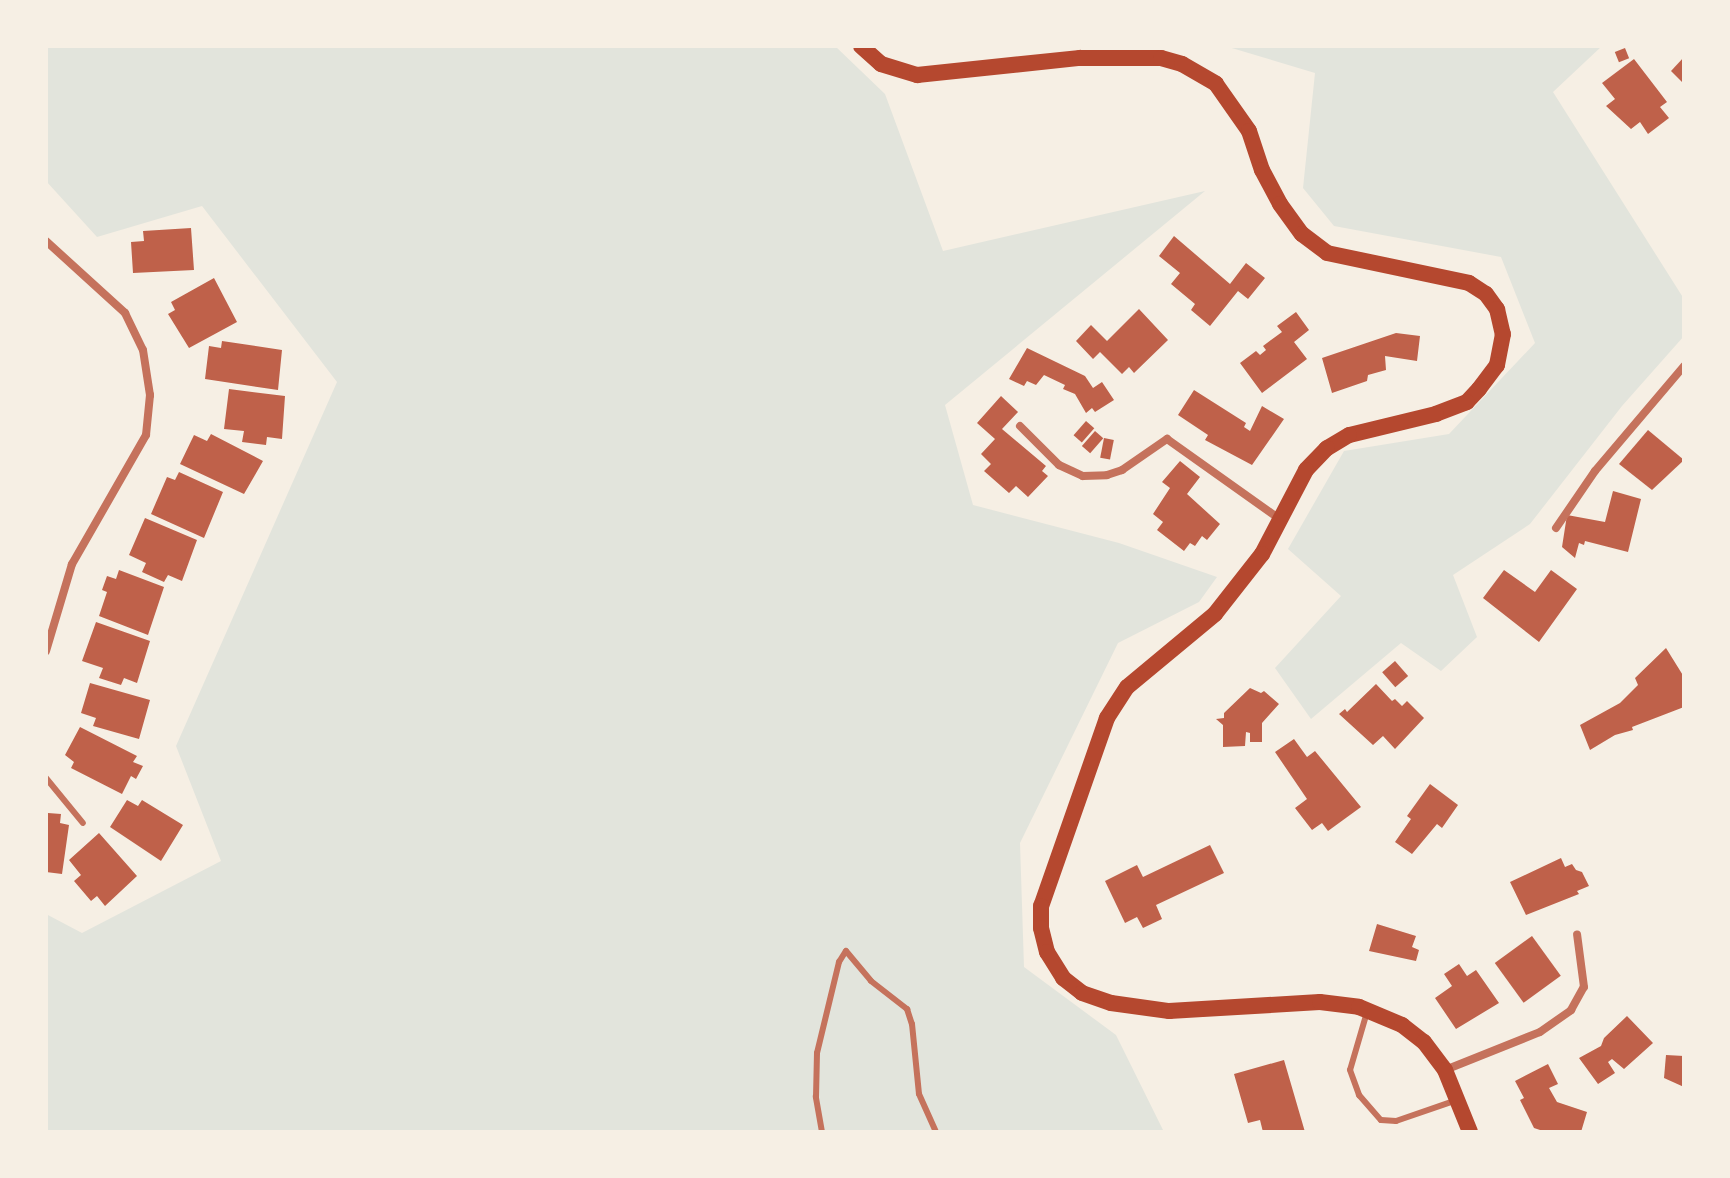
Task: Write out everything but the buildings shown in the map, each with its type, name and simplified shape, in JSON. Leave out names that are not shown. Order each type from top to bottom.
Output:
[{"type":"main road","points":[[861,46],[881,64],[917,75],[1080,58],[1161,58],[1182,64],[1216,84],[1249,131],[1262,170],[1280,204],[1302,234],[1327,253],[1469,283],[1486,294],[1497,309],[1503,334],[1497,365],[1467,402],[1349,435],[1327,448],[1306,470],[1262,554],[1215,614],[1147,667],[1127,687],[1107,718],[1041,906],[1041,928],[1047,952],[1063,978],[1082,993],[1111,1003],[1169,1011],[1320,1002],[1367,1010],[1413,1033],[1445,1070],[1470,1132]]},
{"type":"street","points":[[46,241],[125,313],[143,350],[150,395],[146,435],[72,564],[46,651]]},
{"type":"street","points":[[1556,528],[1595,471],[1684,366]]},
{"type":"street","points":[[1020,426],[1059,465],[1083,476],[1107,475],[1122,470],[1167,439],[1281,521]]},
{"type":"street","points":[[1445,1070],[1540,1032],[1571,1010],[1584,987],[1577,934]]},
{"type":"lane","points":[[46,778],[83,823]]},
{"type":"lane","points":[[822,1132],[816,1097],[817,1053],[839,962],[846,951],[871,981],[907,1009],[912,1024],[919,1094],[936,1132]]},
{"type":"lane","points":[[1367,1010],[1350,1070],[1359,1095],[1381,1120],[1396,1121],[1457,1100]]},
{"type":"shaded area","points":[[46,46],[835,46],[885,94],[943,251],[1205,191],[945,405],[973,505],[1119,543],[1217,577],[1199,602],[1118,643],[1020,843],[1024,967],[1116,1035],[1164,1132],[46,1132],[46,914],[82,933],[221,861],[176,746],[337,382],[202,206],[97,237],[46,181]]},
{"type":"shaded area","points":[[1225,46],[1602,46],[1553,92],[1684,299],[1684,336],[1622,406],[1530,524],[1453,575],[1477,637],[1441,671],[1401,643],[1311,719],[1275,668],[1341,596],[1288,549],[1344,451],[1449,434],[1535,343],[1501,257],[1334,226],[1303,188],[1315,73]]}]
